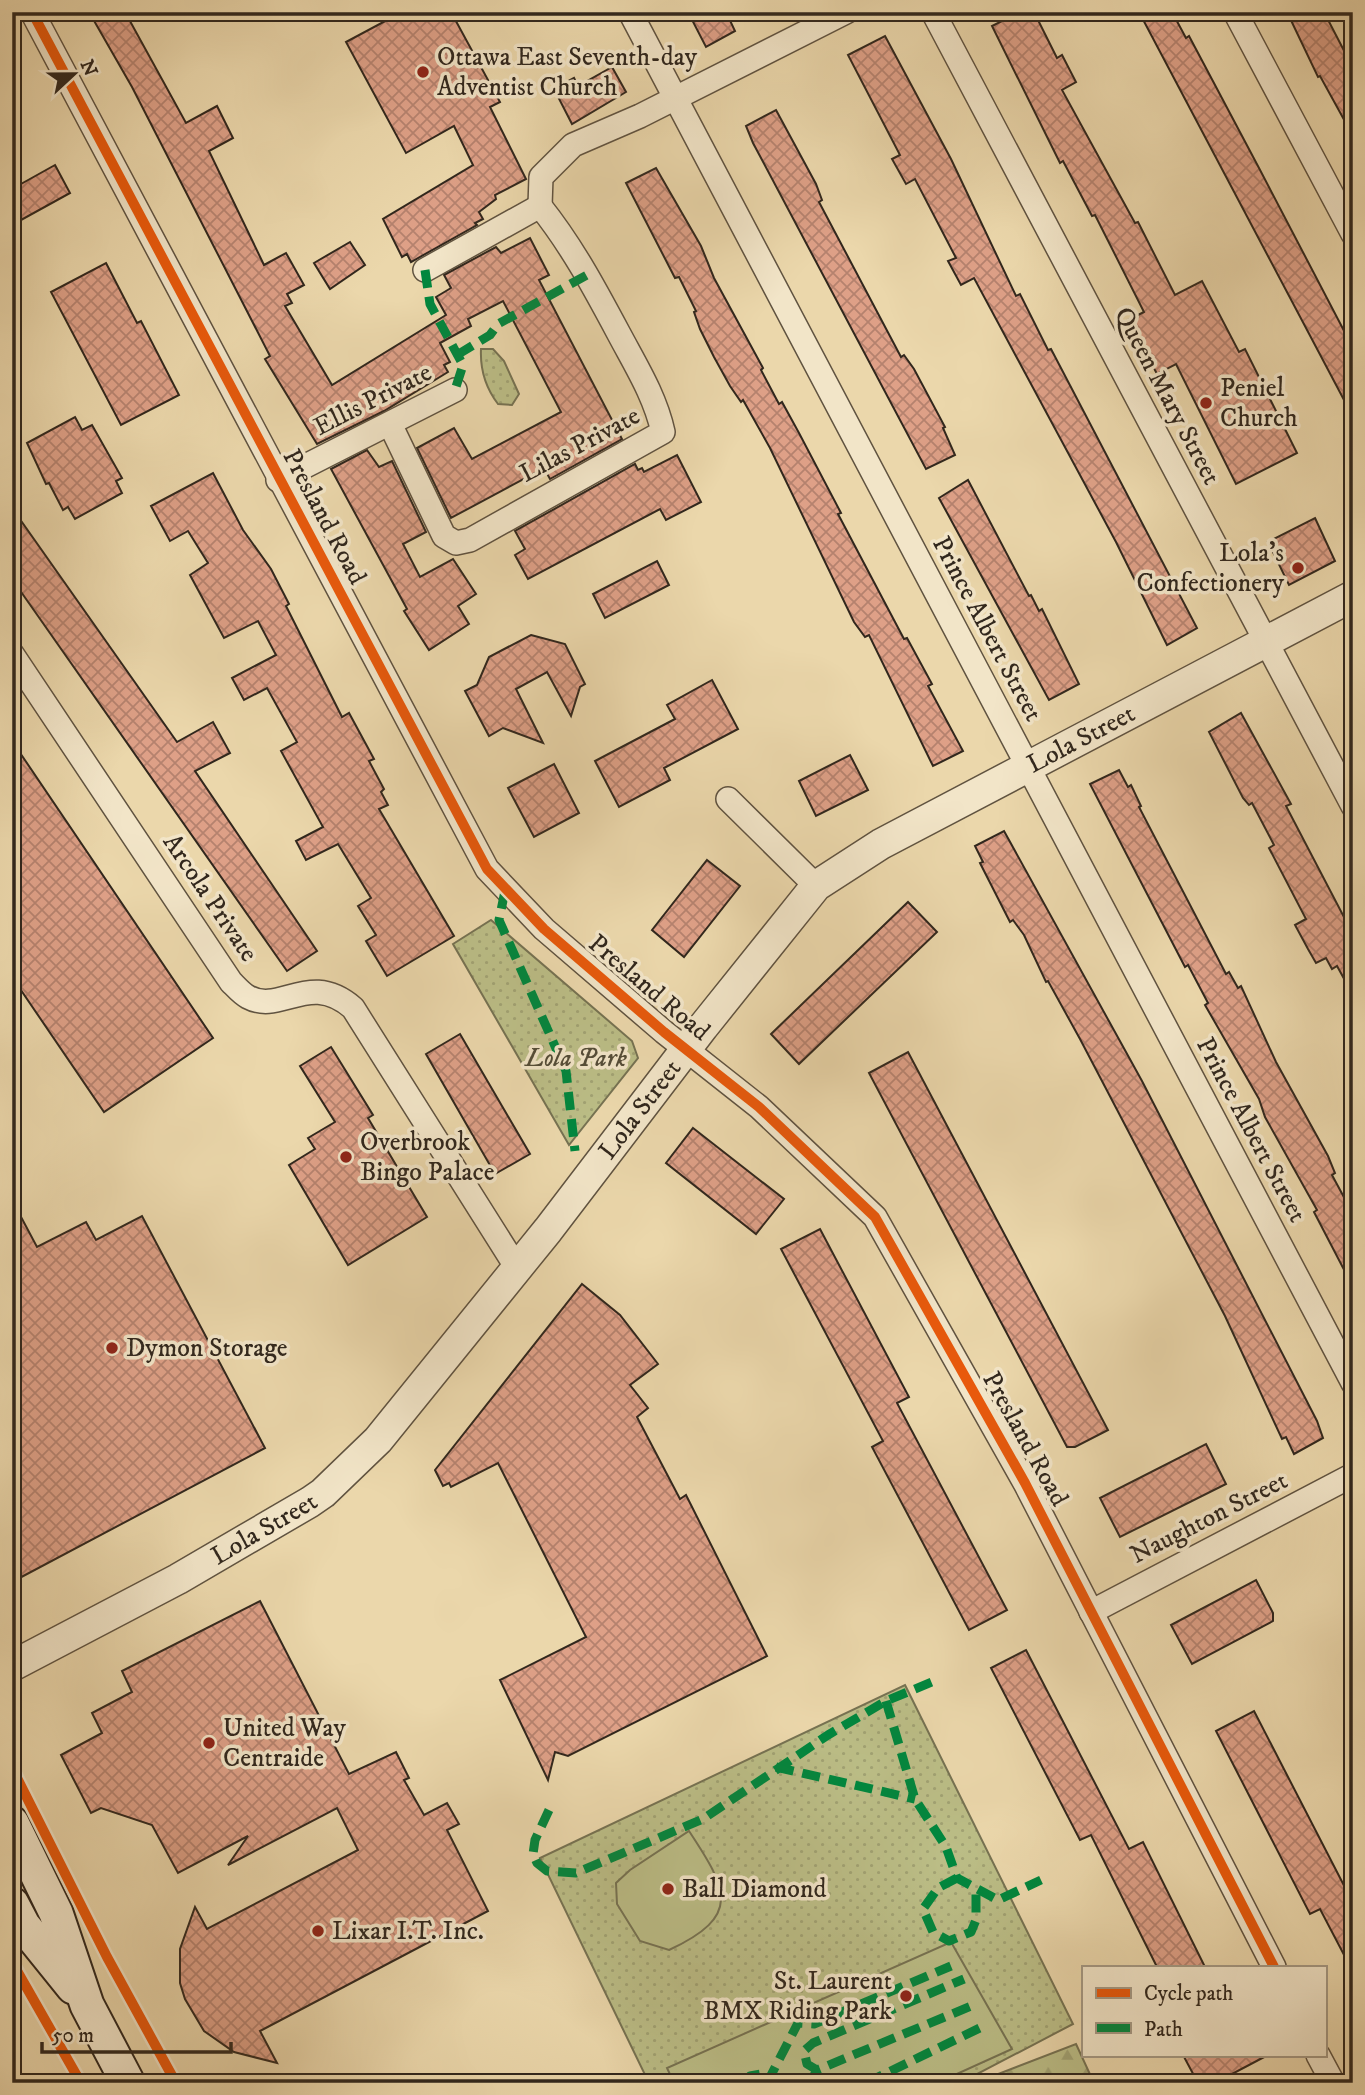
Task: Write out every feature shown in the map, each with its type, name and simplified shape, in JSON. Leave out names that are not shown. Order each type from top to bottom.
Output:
[{"type":"main road","points":[[12,1823],[55,1913],[87,2005],[128,2083]]},
{"type":"main road","points":[[12,1904],[23,1925],[87,2005]]},
{"type":"street","name":"Presland Road","points":[[32,12],[278,480],[487,869],[544,929],[686,1050],[759,1107],[875,1217],[1025,1483],[1273,1966]]},
{"type":"street","name":"Prince Albert Street","points":[[630,12],[1353,1383]]},
{"type":"street","points":[[425,270],[540,206],[541,177],[573,145],[846,12]]},
{"type":"street","name":"Queen Mary Street","points":[[933,12],[1353,806]]},
{"type":"street","points":[[1235,12],[1353,234]]},
{"type":"street","name":"Lilas Private","points":[[390,424],[444,536],[456,543],[470,540],[663,432],[657,405],[582,264],[570,243],[540,206]]},
{"type":"street","name":"Ellis Private","points":[[278,480],[455,390]]},
{"type":"street","name":"Lola Street","points":[[12,1666],[178,1579],[323,1493],[378,1440],[517,1268],[817,886],[881,844],[1353,596]]},
{"type":"street","name":"Arcola Private","points":[[12,654],[231,982],[249,998],[270,1000],[319,991],[332,992],[353,1008],[517,1268]]},
{"type":"street","points":[[728,799],[817,886]]},
{"type":"street","name":"Naughton Street","points":[[1091,1612],[1353,1475]]},
{"type":"street","points":[[1318,2056],[1332,2083]]},
{"type":"green space","points":[[481,349],[493,349],[504,361],[519,394],[512,405],[498,404],[490,391],[481,364]]},
{"type":"green space","name":"Lola Park","points":[[491,920],[632,1041],[638,1058],[569,1145],[453,944]]},
{"type":"green space","points":[[905,1685],[1073,2024],[960,2083],[649,2083],[540,1858]]},
{"type":"green space","name":"Ball Diamond","points":[[689,1831],[713,1870],[721,1900],[718,1913],[708,1925],[692,1938],[669,1950],[640,1941],[617,1904],[616,1883],[630,1870]]},
{"type":"green space","name":"St. Laurent BMX Riding Park","points":[[951,1942],[1012,2049],[937,2083],[674,2083],[667,2068]]},
{"type":"green space","points":[[1076,2044],[1094,2083],[975,2083]]},
{"type":"building","points":[[89,12],[125,12],[186,123],[217,106],[233,138],[209,151],[264,265],[286,253],[304,285],[287,294],[292,303],[285,306],[332,385],[446,315],[436,297],[451,288],[444,275],[496,247],[501,253],[530,238],[549,275],[539,280],[622,439],[550,479],[544,468],[451,518],[417,448],[454,428],[472,459],[561,412],[503,301],[468,319],[471,326],[440,343],[450,362],[444,365],[448,372],[384,411],[317,444],[265,359],[270,356],[132,87]]},
{"type":"building","name":"Ottawa East Seventh-day Adventist Church","points":[[402,12],[451,12],[500,102],[490,107],[526,179],[495,195],[496,199],[479,212],[483,219],[475,223],[477,225],[411,262],[407,254],[402,257],[383,219],[473,165],[454,126],[406,153],[346,42]]},
{"type":"building","points":[[688,12],[726,12],[735,31],[706,47]]},
{"type":"building","points":[[1020,12],[1034,12],[1057,58],[1062,55],[1076,82],[1062,90],[1135,223],[1138,222],[1175,295],[1202,281],[1239,352],[1245,349],[1297,453],[1236,484],[1176,364],[1157,374],[1128,320],[1144,312],[1095,215],[1092,216],[1063,161],[1060,163],[992,26]]},
{"type":"building","points":[[1139,12],[1172,12],[1186,38],[1189,36],[1259,168],[1353,348],[1353,417]]},
{"type":"building","points":[[1287,12],[1324,12],[1353,68],[1353,136],[1320,76],[1318,77]]},
{"type":"building","points":[[885,36],[951,159],[1016,296],[1020,294],[1048,350],[1051,349],[1197,628],[1167,645],[1116,542],[974,278],[961,285],[948,261],[956,258],[915,179],[906,184],[892,159],[900,155],[848,55]]},
{"type":"building","points":[[612,67],[626,92],[572,124],[554,89],[574,78],[578,86]]},
{"type":"building","points":[[776,110],[816,184],[822,200],[819,202],[901,357],[904,355],[914,369],[945,427],[943,428],[955,455],[926,469],[753,143],[746,126]]},
{"type":"building","points":[[55,165],[70,193],[12,225],[12,189]]},
{"type":"building","points":[[656,168],[701,246],[714,278],[763,368],[761,370],[779,404],[782,402],[799,433],[904,639],[907,638],[932,684],[928,686],[963,751],[933,766],[869,635],[865,637],[854,622],[770,448],[743,400],[741,402],[730,386],[714,357],[679,277],[675,278],[626,183]]},
{"type":"building","points":[[350,242],[365,265],[330,289],[314,263]]},
{"type":"building","points":[[106,263],[137,323],[141,321],[179,395],[121,425],[51,292]]},
{"type":"building","points":[[75,417],[82,430],[92,425],[122,478],[116,481],[122,493],[75,519],[68,507],[63,510],[49,483],[46,484],[27,443]]},
{"type":"building","points":[[367,450],[379,467],[392,461],[426,532],[403,544],[420,577],[453,559],[476,594],[458,606],[469,624],[429,650],[404,611],[407,609],[331,469]]},
{"type":"building","points":[[677,455],[701,502],[666,520],[660,509],[528,579],[515,555],[525,549],[515,531],[635,464],[638,470],[642,468],[644,472]]},
{"type":"building","points":[[213,473],[243,530],[271,569],[289,604],[286,606],[342,717],[349,713],[374,759],[369,761],[384,789],[381,792],[388,805],[379,809],[454,936],[387,976],[366,941],[376,935],[358,906],[371,898],[338,844],[306,860],[296,841],[323,827],[281,751],[297,742],[267,688],[244,700],[232,678],[276,655],[258,621],[224,638],[190,575],[208,563],[188,531],[170,541],[151,506]]},
{"type":"building","points":[[968,480],[1029,596],[1031,595],[1039,611],[1042,609],[1079,684],[1049,700],[939,498]]},
{"type":"building","points":[[12,508],[177,742],[213,722],[230,753],[195,771],[317,951],[287,971],[12,579]]},
{"type":"building","points":[[1315,518],[1335,561],[1289,585],[1268,542]]},
{"type":"building","points":[[657,561],[669,585],[605,618],[593,594]]},
{"type":"building","points":[[531,635],[565,644],[585,684],[580,687],[571,716],[547,672],[516,689],[543,743],[503,728],[489,736],[465,691],[477,685],[489,657]]},
{"type":"building","points":[[712,680],[738,729],[664,768],[670,780],[619,807],[595,761],[675,719],[667,705]]},
{"type":"building","points":[[1241,713],[1291,804],[1286,806],[1346,921],[1353,918],[1353,995],[1337,966],[1332,969],[1326,958],[1316,963],[1308,949],[1295,925],[1306,919],[1269,848],[1274,845],[1252,803],[1249,805],[1243,798],[1209,732]]},
{"type":"building","points":[[12,741],[213,1038],[104,1112],[12,977]]},
{"type":"building","points":[[850,755],[868,790],[816,816],[799,781]]},
{"type":"building","points":[[554,764],[579,813],[534,837],[508,788]]},
{"type":"building","points":[[1119,770],[1128,787],[1131,785],[1141,806],[1139,807],[1226,974],[1229,972],[1238,988],[1241,986],[1276,1062],[1328,1156],[1335,1173],[1332,1175],[1353,1214],[1353,1287],[1314,1212],[1317,1210],[1265,1117],[1259,1099],[1205,1005],[1208,1003],[1188,965],[1185,967],[1090,784]]},
{"type":"building","points":[[1004,831],[1142,1081],[1317,1421],[1323,1438],[1294,1454],[1286,1437],[1282,1439],[1225,1316],[1080,1039],[1048,981],[1046,982],[1024,935],[1013,920],[1010,922],[980,863],[983,862],[975,846]]},
{"type":"building","points":[[707,860],[740,886],[684,957],[652,930]]},
{"type":"building","points":[[908,902],[937,932],[799,1064],[771,1034]]},
{"type":"building","points":[[460,1034],[530,1154],[495,1174],[426,1054]]},
{"type":"building","name":"Overbrook Bingo Palace","points":[[331,1047],[373,1115],[368,1118],[427,1217],[348,1265],[289,1165],[315,1149],[308,1138],[335,1122],[300,1066]]},
{"type":"building","points":[[908,1052],[1108,1430],[1075,1447],[1067,1447],[869,1073]]},
{"type":"building","points":[[693,1128],[784,1199],[756,1234],[666,1163]]},
{"type":"building","name":"Dymon Storage","points":[[12,1200],[37,1247],[86,1222],[96,1240],[142,1216],[265,1448],[12,1582]]},
{"type":"building","points":[[820,1229],[909,1397],[897,1403],[1007,1610],[969,1630],[872,1447],[883,1441],[781,1249]]},
{"type":"building","points":[[582,1284],[620,1315],[658,1364],[630,1385],[648,1408],[637,1417],[680,1499],[686,1495],[767,1656],[568,1756],[555,1752],[548,1780],[500,1680],[586,1637],[498,1463],[451,1487],[449,1483],[443,1486],[435,1470]]},
{"type":"building","points":[[1206,1444],[1226,1484],[1120,1537],[1100,1498]]},
{"type":"building","points":[[1256,1580],[1273,1613],[1273,1621],[1192,1664],[1171,1625]]},
{"type":"building","points":[[260,1601],[349,1774],[396,1752],[409,1778],[404,1780],[424,1815],[447,1803],[459,1824],[447,1830],[488,1911],[260,2031],[277,2063],[234,2052],[204,2031],[185,1999],[180,1983],[180,1949],[195,1907],[207,1929],[358,1850],[337,1808],[228,1865],[248,1836],[178,1873],[152,1825],[101,1808],[91,1813],[61,1755],[102,1733],[92,1713],[132,1692],[122,1671]]},
{"type":"building","points":[[1026,1650],[1129,1849],[1143,1842],[1205,1966],[1156,1966],[1091,1835],[1080,1840],[991,1668]]},
{"type":"building","points":[[1254,1711],[1353,1903],[1353,1972],[1320,1909],[1310,1914],[1216,1731]]},
{"type":"building","points":[[1184,2056],[1266,2056],[1215,2083],[1198,2083]]},
{"type":"marked path","points":[[425,270],[430,304],[463,365],[455,390]]},
{"type":"marked path","points":[[457,355],[490,335],[498,324],[587,275]]},
{"type":"marked path","points":[[505,891],[499,920],[566,1071],[575,1151]]},
{"type":"marked path","points":[[549,1810],[535,1840],[533,1854],[537,1863],[547,1871],[576,1873],[703,1819],[828,1735],[886,1701],[939,1679]]},
{"type":"marked path","points":[[886,1701],[915,1799],[946,1847],[957,1878],[998,1900],[1041,1880]]},
{"type":"marked path","points":[[776,1767],[915,1799]]},
{"type":"marked path","points":[[957,1878],[938,1888],[923,1909],[933,1932],[949,1941],[971,1932],[976,1920],[976,1888]]},
{"type":"marked path","points":[[767,2083],[798,2023],[814,2024],[951,1966]]},
{"type":"marked path","points":[[817,2070],[807,2064],[804,2051],[813,2043],[964,1979]]},
{"type":"marked path","points":[[810,2083],[817,2070],[976,2004]]},
{"type":"marked path","points":[[866,2083],[986,2025]]},
{"type":"marked path","points":[[746,2083],[750,2076],[761,2074],[766,2083]]},
{"type":"cycle path","points":[[32,12],[487,869],[544,929],[664,1032],[759,1107],[875,1217],[1025,1483],[1273,1966]]},
{"type":"cycle path","points":[[12,1768],[107,1957],[176,2083]]},
{"type":"cycle path","points":[[12,1962],[81,2083]]},
{"type":"place","name":"Ottawa East Seventh-day Adventist Church","points":[[423,72]]},
{"type":"place","name":"Peniel Church","points":[[1206,403]]},
{"type":"place","name":"Lola's Confectionery","points":[[1298,568]]},
{"type":"place","name":"Overbrook Bingo Palace","points":[[346,1157]]},
{"type":"place","name":"Dymon Storage","points":[[112,1348]]},
{"type":"place","name":"United Way Centraide","points":[[209,1743]]},
{"type":"place","name":"Ball Diamond","points":[[668,1889]]},
{"type":"place","name":"Lixar I.T. Inc.","points":[[318,1931]]},
{"type":"place","name":"St. Laurent BMX Riding Park","points":[[906,1996]]}]
